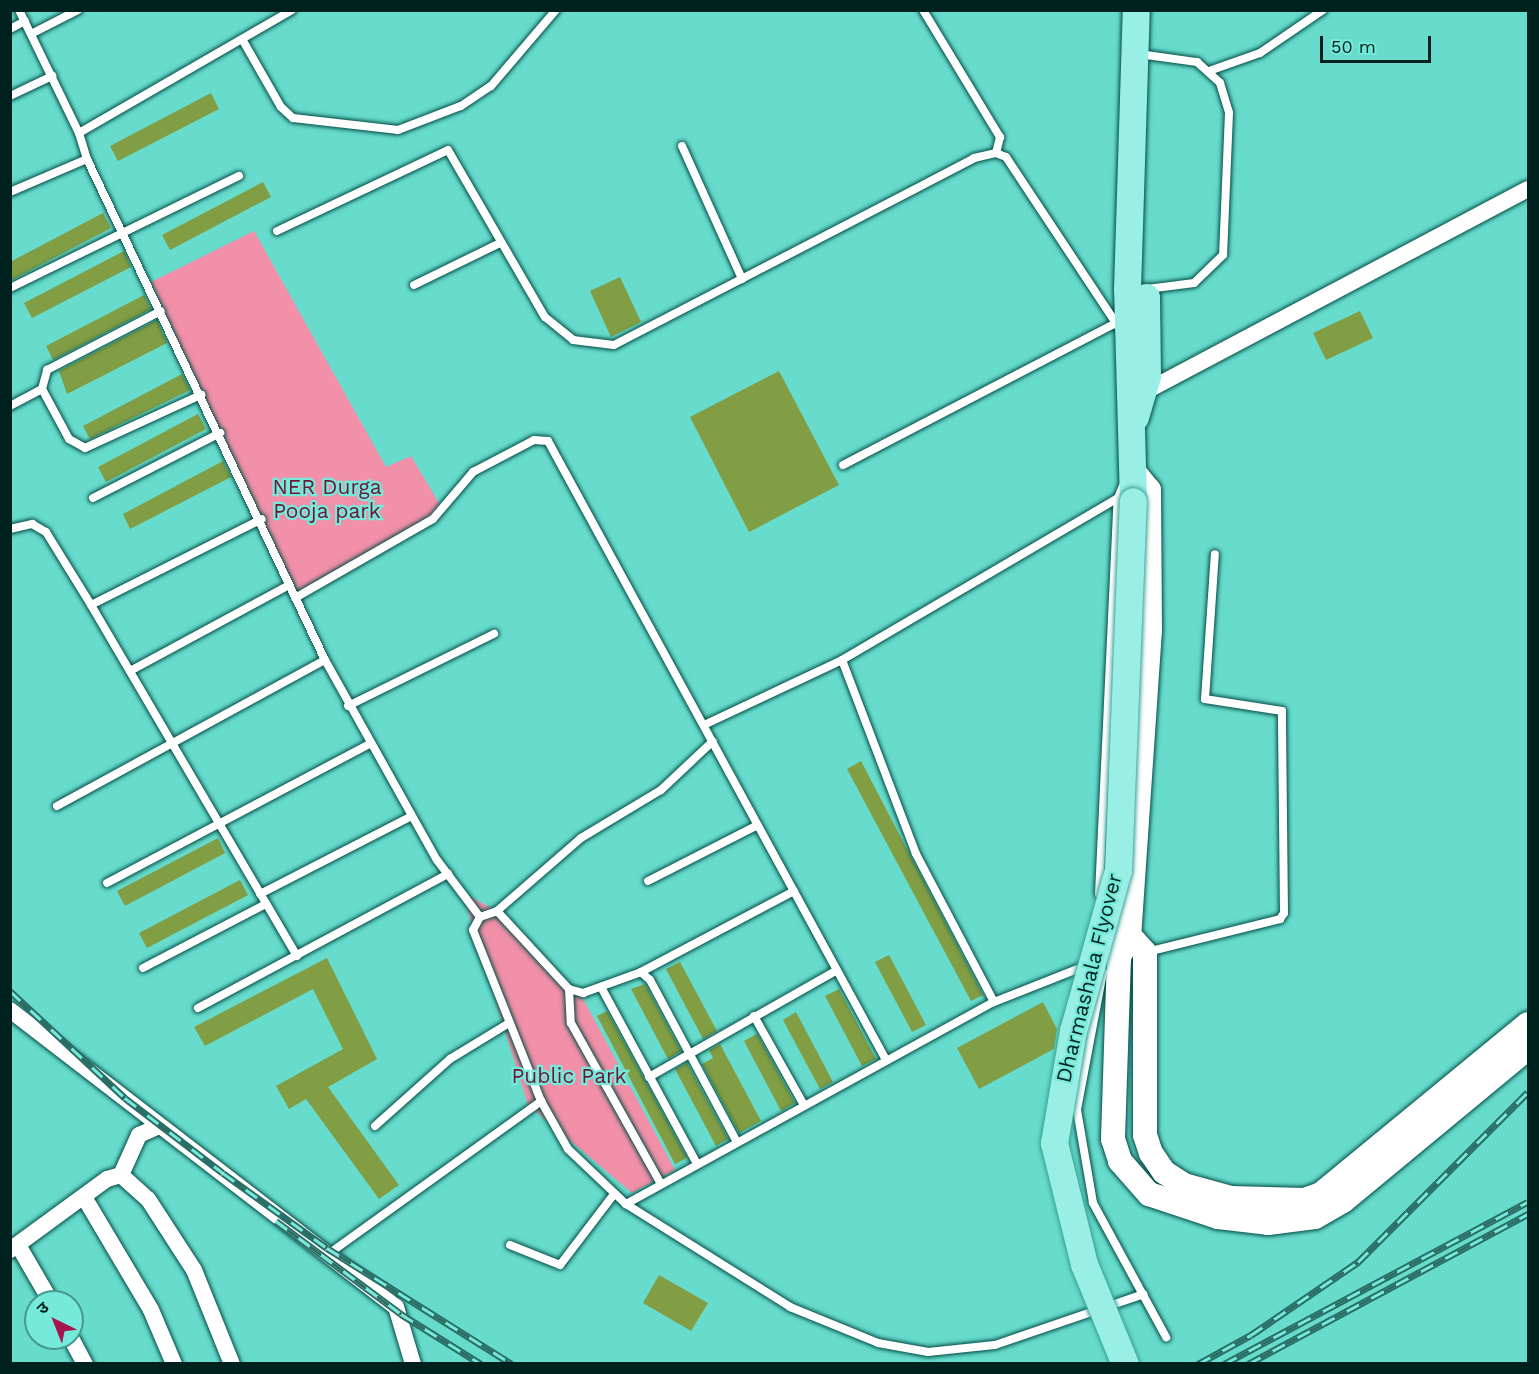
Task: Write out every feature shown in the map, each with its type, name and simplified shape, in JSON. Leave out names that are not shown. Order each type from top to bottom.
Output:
[{"type":"main road","points":[[1136,10],[1144,54]]},
{"type":"main road","points":[[1136,403],[1136,289],[1144,54],[1154,10]]},
{"type":"main road","points":[[1136,289],[1122,331],[1136,403]]},
{"type":"main road","name":"Dharmashala Flyover","points":[[1125,1364],[1081,1254],[1054,1143],[1073,1031],[1118,870],[1126,499],[1134,473],[1136,403]]},
{"type":"street","points":[[1136,403],[1528,189]]},
{"type":"street","points":[[1134,473],[1149,490],[1150,630],[1129,892],[1137,944],[1145,1135],[1151,1153],[1164,1172],[1184,1185],[1231,1198],[1304,1200],[1322,1194],[1528,1024]]},
{"type":"street","points":[[1137,944],[1112,959],[1113,1139],[1120,1161],[1149,1194],[1218,1217],[1294,1222],[1332,1208],[1528,1048]]},
{"type":"street","points":[[10,1010],[396,1307],[412,1364]]},
{"type":"street","points":[[43,1290],[14,1247],[84,1197],[121,1175],[139,1135],[159,1126]]},
{"type":"street","points":[[121,1175],[148,1199],[194,1270],[232,1364]]},
{"type":"street","points":[[84,1197],[151,1310],[174,1364]]},
{"type":"street","points":[[78,1350],[86,1364]]},
{"type":"lane","points":[[20,10],[79,134],[87,159],[262,519],[289,585],[348,706],[410,817],[480,917]]},
{"type":"lane","points":[[31,34],[78,10]]},
{"type":"lane","points":[[79,134],[292,10]]},
{"type":"lane","points":[[242,39],[281,108],[293,118],[398,130],[461,106],[490,86],[556,10]]},
{"type":"lane","points":[[923,10],[1000,136],[996,153]]},
{"type":"lane","points":[[1209,71],[1260,52],[1323,10]]},
{"type":"lane","points":[[10,29],[25,21]]},
{"type":"lane","points":[[1136,289],[1194,283],[1223,255],[1229,113],[1228,98],[1209,71],[1185,57],[1144,54]]},
{"type":"lane","points":[[10,96],[52,76]]},
{"type":"lane","points":[[682,146],[742,279]]},
{"type":"lane","points":[[277,231],[442,149],[453,156],[500,243],[545,317],[573,340],[595,346],[614,345],[974,158],[996,153],[1006,157],[1122,331],[843,465]]},
{"type":"lane","points":[[10,192],[87,159]]},
{"type":"lane","points":[[10,288],[239,176]]},
{"type":"lane","points":[[414,285],[500,243]]},
{"type":"lane","points":[[161,311],[47,370],[42,390],[69,439],[85,448],[201,395]]},
{"type":"lane","points":[[10,406],[42,390]]},
{"type":"lane","points":[[93,498],[220,434]]},
{"type":"lane","points":[[295,598],[433,519],[473,472],[541,438],[548,441],[886,1060]]},
{"type":"lane","points":[[704,725],[842,660],[1126,499]]},
{"type":"lane","points":[[1085,965],[1100,880],[1126,499]]},
{"type":"lane","points":[[91,605],[262,519]]},
{"type":"lane","points":[[10,529],[32,524],[46,532],[297,956]]},
{"type":"lane","points":[[1137,944],[1280,919],[1284,913],[1282,711],[1205,699],[1215,554]]},
{"type":"lane","points":[[130,671],[289,585]]},
{"type":"lane","points":[[348,706],[494,634]]},
{"type":"lane","points":[[57,806],[325,660]]},
{"type":"lane","points":[[842,660],[916,854],[994,1002]]},
{"type":"lane","points":[[713,741],[661,790],[580,838],[497,911],[480,917],[473,930],[541,1101],[568,1149],[626,1204],[790,1307],[878,1343],[928,1352],[995,1346],[1144,1294]]},
{"type":"lane","points":[[106,883],[370,744]]},
{"type":"lane","points":[[260,894],[410,817]]},
{"type":"lane","points":[[648,882],[758,825]]},
{"type":"lane","points":[[198,1008],[448,874]]},
{"type":"lane","points":[[497,911],[569,988],[584,993],[641,972],[794,891]]},
{"type":"lane","points":[[1129,892],[1077,1110],[1093,1203],[1166,1336]]},
{"type":"lane","points":[[143,968],[266,904]]},
{"type":"lane","points":[[626,1204],[994,1002],[1085,965],[1112,959]]},
{"type":"lane","points":[[648,1077],[837,970]]},
{"type":"lane","points":[[641,972],[689,1053],[737,1142]]},
{"type":"lane","points":[[601,987],[697,1164]]},
{"type":"lane","points":[[569,988],[571,1023],[661,1184]]},
{"type":"lane","points":[[754,1016],[804,1105]]},
{"type":"lane","points":[[375,1126],[450,1059],[509,1023]]},
{"type":"lane","points":[[327,1256],[541,1101]]},
{"type":"lane","points":[[510,1245],[560,1265],[614,1194]]},
{"type":"green space","name":"NER Durga Pooja park","points":[[254,231],[386,467],[411,456],[440,505],[433,519],[294,595],[151,282]]},
{"type":"green space","name":"Public Park","points":[[462,892],[495,910],[556,982],[581,995],[675,1170],[632,1193],[528,1105]]},
{"type":"building","points":[[211,93],[219,109],[118,161],[110,146]]},
{"type":"building","points":[[263,182],[271,197],[170,250],[162,235]]},
{"type":"building","points":[[103,213],[111,228],[10,281],[10,262]]},
{"type":"building","points":[[124,251],[131,267],[32,318],[24,303]]},
{"type":"building","points":[[620,277],[641,322],[611,337],[590,291]]},
{"type":"building","points":[[144,295],[151,309],[53,360],[46,346]]},
{"type":"building","points":[[1360,311],[1373,338],[1326,360],[1313,333]]},
{"type":"building","points":[[157,320],[167,343],[67,394],[59,371]]},
{"type":"building","points":[[779,371],[839,485],[749,532],[690,417]]},
{"type":"building","points":[[182,374],[190,390],[90,439],[83,426]]},
{"type":"building","points":[[198,414],[206,429],[106,482],[98,467]]},
{"type":"building","points":[[223,461],[231,477],[130,529],[123,514]]},
{"type":"building","points":[[861,761],[983,995],[971,1001],[847,769]]},
{"type":"building","points":[[218,838],[225,853],[125,906],[117,891]]},
{"type":"building","points":[[240,880],[248,895],[147,948],[139,933]]},
{"type":"building","points":[[889,955],[926,1025],[912,1032],[875,962]]},
{"type":"building","points":[[327,958],[377,1059],[328,1087],[399,1185],[379,1199],[306,1099],[289,1109],[276,1086],[343,1049],[313,989],[205,1046],[194,1027]]},
{"type":"building","points":[[680,962],[717,1031],[703,1039],[666,969]]},
{"type":"building","points":[[645,984],[681,1051],[668,1059],[631,989]]},
{"type":"building","points":[[839,989],[876,1059],[862,1066],[825,996]]},
{"type":"building","points":[[1043,1002],[1057,1029],[1054,1049],[979,1089],[957,1048]]},
{"type":"building","points":[[607,1011],[687,1158],[675,1164],[597,1016]]},
{"type":"building","points":[[796,1012],[833,1082],[820,1089],[783,1020]]},
{"type":"building","points":[[757,1034],[795,1103],[781,1111],[744,1041]]},
{"type":"building","points":[[720,1044],[761,1121],[739,1133],[702,1064],[713,1058],[709,1050]]},
{"type":"building","points":[[687,1063],[728,1139],[716,1146],[675,1069]]},
{"type":"building","points":[[659,1275],[708,1303],[691,1331],[643,1303]]},
{"type":"railway","points":[[10,991],[125,1098],[223,1173],[327,1248],[512,1364]]},
{"type":"railway","points":[[1198,1364],[1251,1335],[1358,1262],[1528,1092]]},
{"type":"railway","points":[[1224,1364],[1528,1202]]},
{"type":"railway","points":[[1248,1364],[1528,1214]]},
{"type":"railway","points":[[276,1221],[401,1314],[481,1364]]}]
